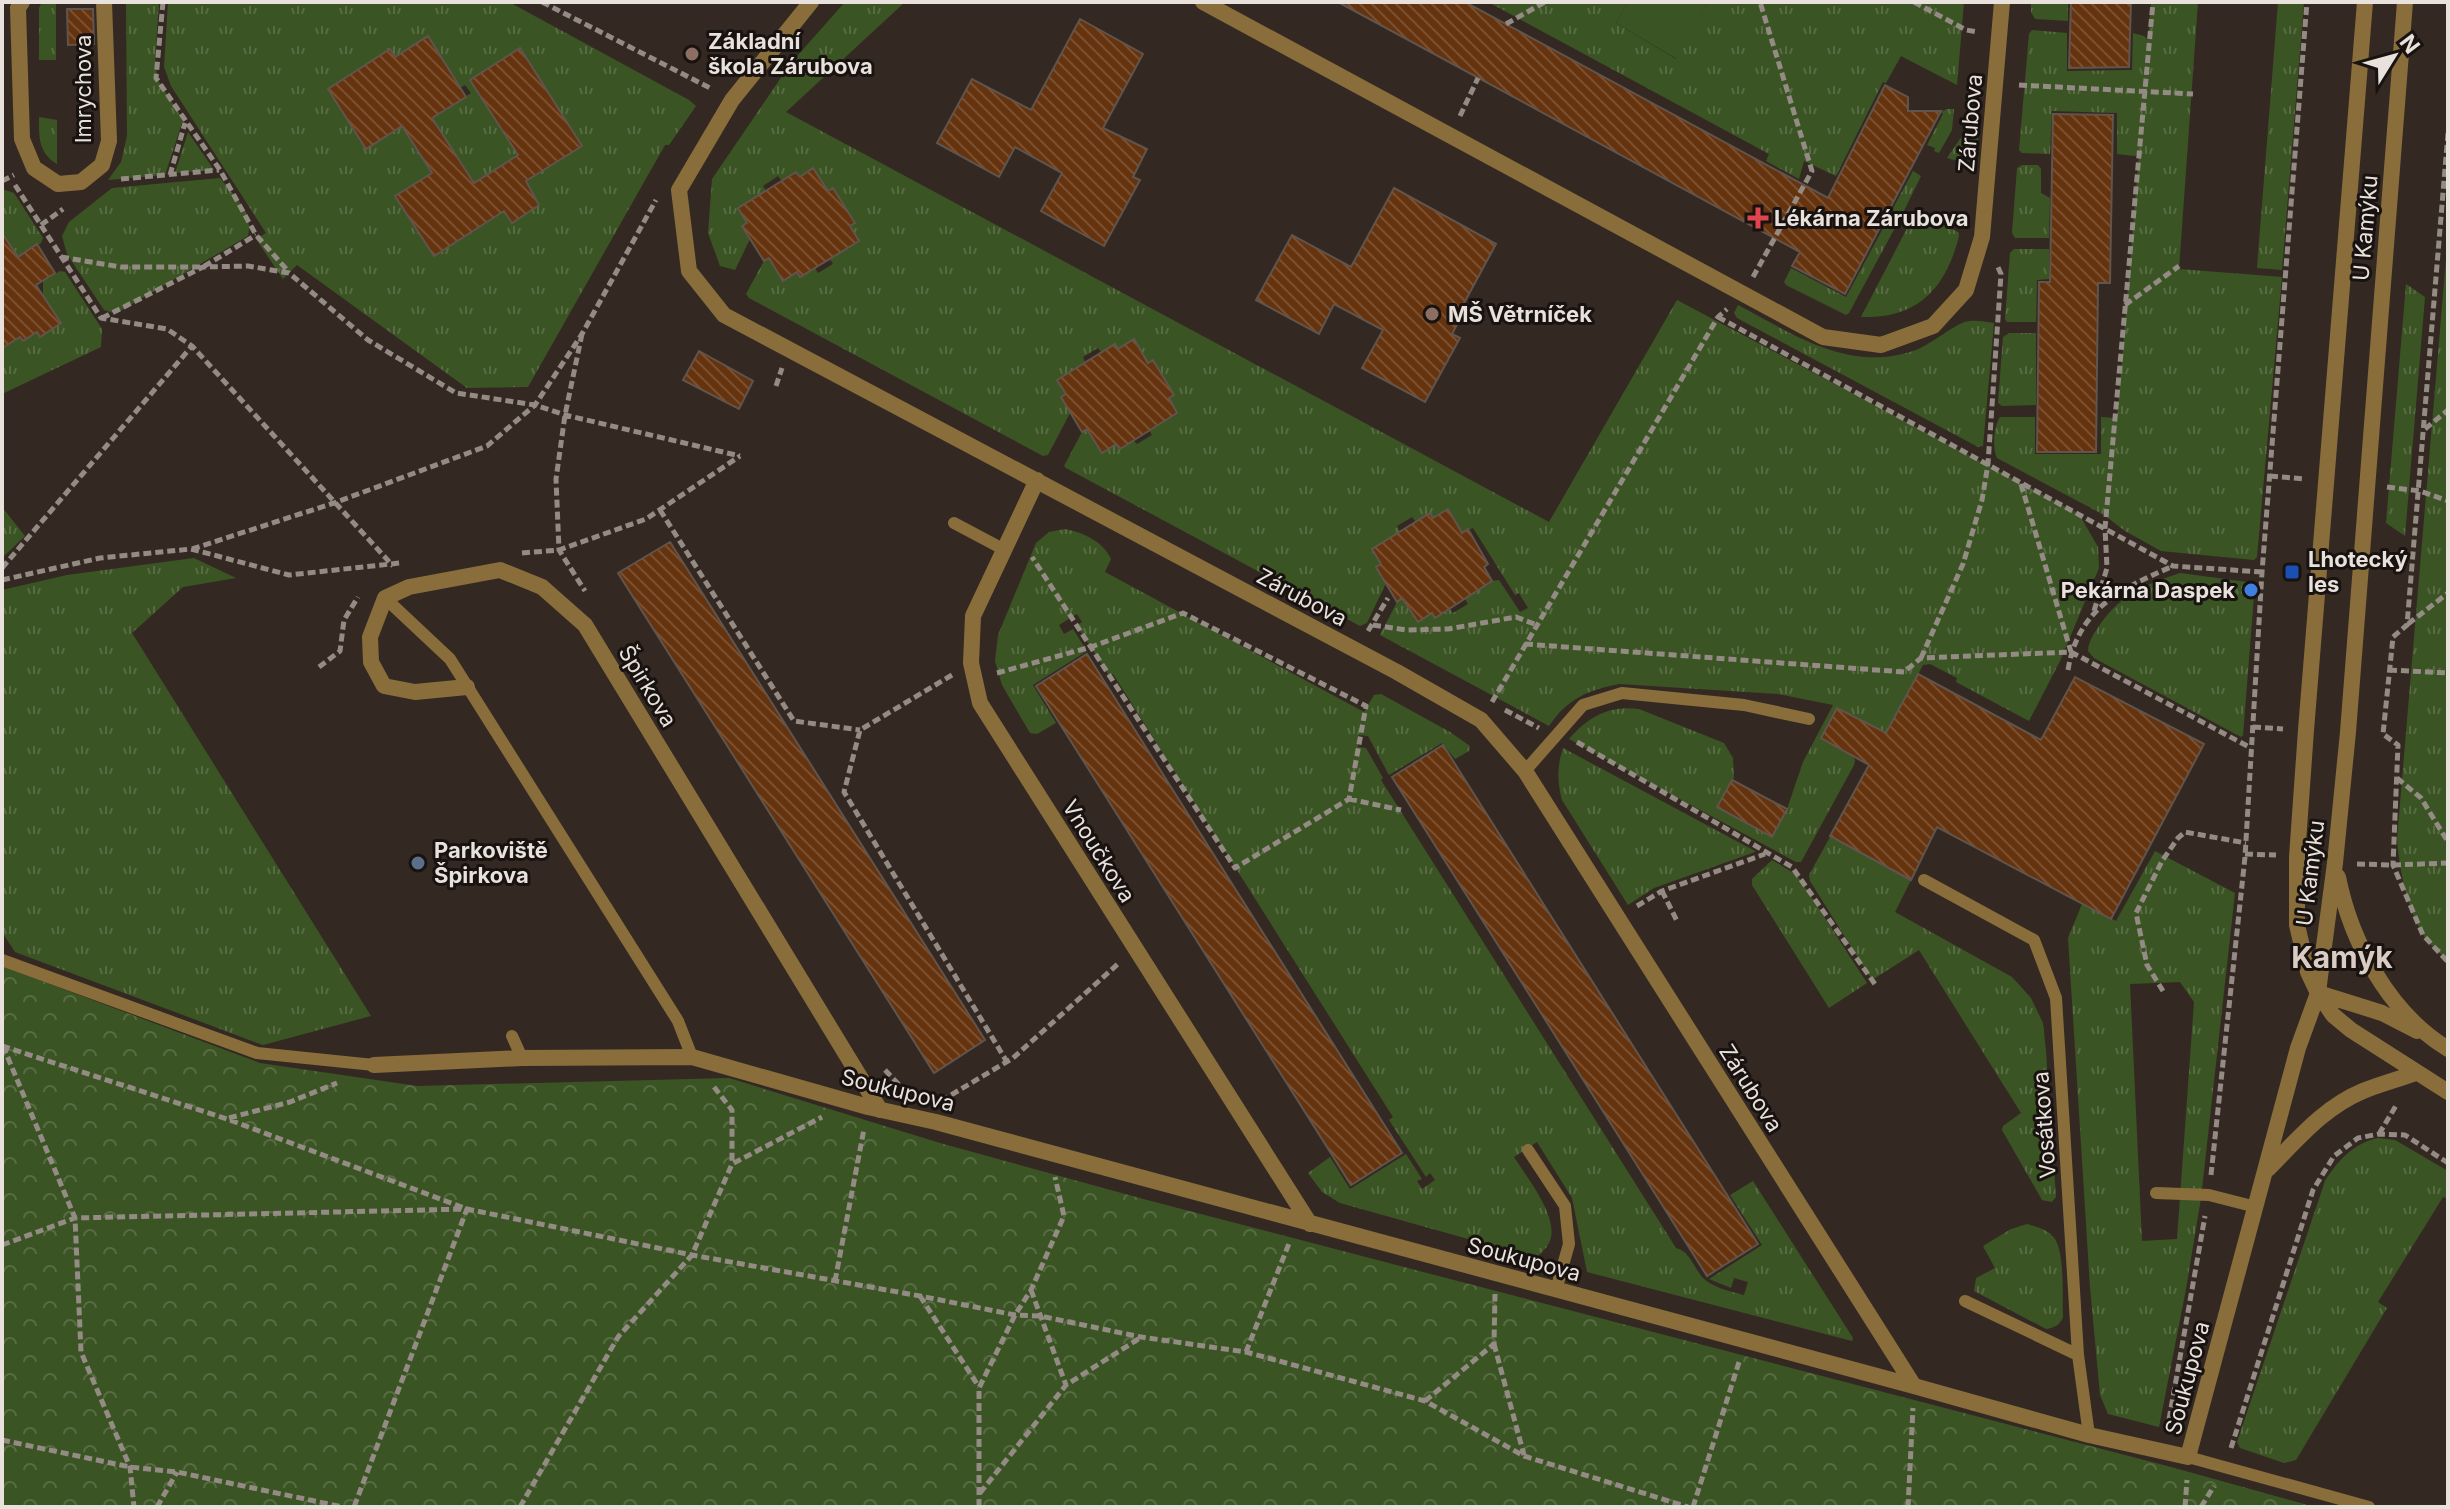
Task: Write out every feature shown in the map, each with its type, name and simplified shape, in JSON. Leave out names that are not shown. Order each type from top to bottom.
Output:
[{"type":"street","points":[[22,2],[18,8],[22,139],[34,168],[58,184],[81,182]]},
{"type":"street","name":"Imrychova","points":[[81,182],[102,165],[109,141],[104,2]]},
{"type":"street","points":[[679,190],[732,100],[811,2]]},
{"type":"street","name":"Zárubova","points":[[1203,2],[1823,337],[1881,345],[1933,326],[1966,290],[1982,237],[2002,2]]},
{"type":"street","name":"U Kamýku","points":[[2318,993],[2308,972],[2297,925],[2297,857],[2365,2]]},
{"type":"street","name":"U Kamýku","points":[[2318,993],[2348,732],[2405,2]]},
{"type":"street","name":"Zárubova","points":[[679,190],[689,271],[724,315],[1397,672],[1481,720],[1525,771],[1914,1386]]},
{"type":"street","name":"Vnoučkova","points":[[1037,480],[973,616],[971,663],[980,703],[1304,1222]]},
{"type":"street","name":"Špirkova","points":[[385,598],[409,587],[500,570],[542,587],[585,625],[874,1108]]},
{"type":"street","points":[[385,598],[370,637],[371,662],[384,686],[415,692],[467,687]]},
{"type":"street","points":[[2335,863],[2349,917],[2367,959],[2407,1013],[2443,1046]]},
{"type":"street","points":[[2318,993],[2382,1013],[2443,1046]]},
{"type":"street","points":[[2318,993],[2333,1015],[2351,1030],[2448,1092]]},
{"type":"street","name":"Soukupova","points":[[374,1065],[522,1058],[692,1057],[2089,1435],[2188,1457],[2298,1048],[2318,993]]},
{"type":"street","points":[[2267,1170],[2318,1119],[2342,1102],[2363,1091],[2416,1073]]},
{"type":"lane","points":[[954,523],[1003,549]]},
{"type":"lane","points":[[385,598],[450,659],[678,1021],[692,1057]]},
{"type":"lane","points":[[1525,771],[1583,705],[1622,693],[1744,705],[1809,719]]},
{"type":"lane","name":"Vosátkova","points":[[1924,880],[2034,940],[2056,998],[2078,1355],[2089,1435]]},
{"type":"lane","points":[[2,960],[257,1053],[374,1065]]},
{"type":"lane","points":[[512,1036],[522,1058]]},
{"type":"lane","points":[[1528,1150],[1565,1206],[1569,1244],[1556,1290]]},
{"type":"lane","points":[[2156,1193],[2209,1195],[2256,1207]]},
{"type":"lane","points":[[1965,1301],[2078,1355]]},
{"type":"lane","points":[[2188,1457],[2369,1507]]},
{"type":"path","points":[[163,2],[156,78],[220,170],[256,235],[289,273],[368,340],[456,393],[535,405],[565,415],[740,456],[646,519],[559,550],[514,554]]},
{"type":"path","points":[[542,2],[732,100]]},
{"type":"path","points":[[1506,24],[1545,2]]},
{"type":"path","points":[[1481,720],[1718,317],[1744,293],[1812,171],[1760,2]]},
{"type":"path","points":[[1914,2],[1966,30],[1999,37]]},
{"type":"path","points":[[2068,670],[2071,652],[2094,611],[2107,568],[2105,528],[2153,2]]},
{"type":"path","points":[[2164,1451],[2209,1195],[2246,843],[2262,572],[2307,2]]},
{"type":"path","points":[[1451,135],[1478,78]]},
{"type":"path","points":[[1995,83],[2193,94]]},
{"type":"path","points":[[170,175],[186,122]]},
{"type":"path","points":[[2407,625],[2448,133]]},
{"type":"path","points":[[81,182],[220,170]]},
{"type":"path","points":[[9,176],[101,318],[167,329],[192,346],[392,564]]},
{"type":"path","points":[[2,580],[100,558],[191,549],[334,503],[487,446],[535,405],[582,334],[659,195],[679,190]]},
{"type":"path","points":[[41,225],[74,201]]},
{"type":"path","points":[[101,318],[203,267],[256,235]]},
{"type":"path","points":[[1525,644],[1904,672],[1921,658],[1963,564],[1982,500],[1988,464],[2001,274],[1982,237]]},
{"type":"path","points":[[61,257],[121,267],[248,266],[289,273]]},
{"type":"path","points":[[2125,305],[2179,266]]},
{"type":"path","points":[[1718,317],[2173,566],[2262,572]]},
{"type":"path","points":[[559,550],[556,479],[565,415],[582,334]]},
{"type":"path","points":[[2,568],[192,346]]},
{"type":"path","points":[[2425,429],[2448,410]]},
{"type":"path","points":[[2021,483],[2071,652]]},
{"type":"path","points":[[660,510],[794,721],[860,730],[971,663],[996,674],[1091,647],[1183,613],[1366,706],[1349,799]]},
{"type":"path","points":[[191,549],[289,575],[407,563]]},
{"type":"path","points":[[1032,557],[1235,868],[1349,799],[1401,810]]},
{"type":"path","points":[[2094,611],[2137,582],[2173,566]]},
{"type":"path","points":[[2448,593],[2393,637],[2383,734],[2398,745],[2393,865],[2423,935],[2448,962]]},
{"type":"path","points":[[1372,625],[1406,630],[1448,629],[1516,617],[1537,625]]},
{"type":"path","points":[[1921,658],[2071,652],[2251,748]]},
{"type":"path","points":[[2389,670],[2448,673]]},
{"type":"path","points":[[860,730],[844,792],[1007,1062]]},
{"type":"path","points":[[1559,732],[1792,867],[1877,987]]},
{"type":"path","points":[[2397,777],[2421,798],[2448,842]]},
{"type":"path","points":[[2163,991],[2147,965],[2136,913],[2162,861],[2185,832],[2246,843]]},
{"type":"path","points":[[1677,921],[1659,892],[1766,854]]},
{"type":"path","points":[[2335,863],[2448,863]]},
{"type":"path","points":[[936,1122],[940,1101],[1007,1062],[1135,950]]},
{"type":"path","points":[[2,1047],[227,1119],[467,1209],[692,1255],[1015,1315],[1040,1316],[1141,1337],[1246,1352],[1425,1401],[1524,1456],[1690,1507],[1745,1341]]},
{"type":"path","points":[[2,1047],[75,1218],[81,1352],[130,1467],[134,1507]]},
{"type":"path","points":[[520,1507],[618,1337],[692,1255],[732,1164],[732,1110],[692,1057]]},
{"type":"path","points":[[227,1119],[290,1102],[374,1065]]},
{"type":"path","points":[[732,1164],[851,1102]]},
{"type":"path","points":[[2379,1134],[2397,1103]]},
{"type":"path","points":[[835,1281],[874,1108]]},
{"type":"path","points":[[2225,1467],[2313,1190],[2334,1156],[2358,1138],[2379,1134],[2405,1135],[2448,1163]]},
{"type":"path","points":[[979,1507],[979,1388],[1015,1315],[1031,1290],[1064,1216],[1050,1154]]},
{"type":"path","points":[[2,1245],[75,1218],[467,1209]]},
{"type":"path","points":[[354,1507],[467,1209]]},
{"type":"path","points":[[1246,1352],[1304,1222]]},
{"type":"path","points":[[1495,1274],[1494,1344],[1524,1456]]},
{"type":"path","points":[[1031,1290],[1066,1385]]},
{"type":"path","points":[[920,1296],[979,1388]]},
{"type":"path","points":[[979,1494],[1066,1385],[1141,1337]]},
{"type":"path","points":[[1425,1401],[1494,1344]]},
{"type":"path","points":[[1908,1507],[1914,1386]]},
{"type":"path","points":[[2,1440],[343,1507]]},
{"type":"path","points":[[157,1507],[177,1472]]},
{"type":"green space","points":[[42,2],[56,2],[56,60],[39,60],[39,8]]},
{"type":"green space","points":[[126,2],[159,2],[155,61],[158,80],[183,120],[165,175],[108,180],[121,162],[127,136]]},
{"type":"green space","points":[[168,2],[509,2],[696,106],[669,145],[665,145],[528,387],[467,388],[297,265],[283,279],[256,239],[266,233],[171,86],[164,67]],"holes":[[[428,37],[428,108],[465,85],[471,93],[429,120],[454,159],[458,157],[481,192],[483,177],[499,167],[539,205],[512,223],[496,199],[496,217],[434,256],[395,196],[438,169],[417,149],[408,122],[366,149],[328,89],[389,50],[395,57]],[[520,48],[582,146],[532,177],[470,80]]]},
{"type":"green space","points":[[845,2],[905,2],[786,112],[1549,522],[1677,300],[2079,514],[2098,547],[2099,568],[2060,661],[2029,721],[1956,682],[1957,678],[1930,664],[1923,665],[1886,733],[1837,708],[1854,765],[1801,862],[1796,862],[1569,739],[1600,714],[1628,708],[1639,709],[1724,743],[1733,758],[1734,778],[1717,807],[1772,837],[1787,809],[1803,762],[1833,705],[1778,694],[1619,684],[1579,697],[1563,709],[1549,726],[1380,635],[1402,598],[1432,613],[1435,618],[1450,609],[1453,613],[1468,604],[1465,599],[1492,581],[1499,580],[1520,612],[1528,608],[1519,593],[1515,595],[1473,528],[1462,533],[1448,509],[1433,518],[1429,513],[1416,522],[1412,517],[1397,526],[1400,532],[1372,549],[1381,564],[1376,568],[1386,583],[1367,623],[1360,626],[1066,468],[1064,466],[1082,432],[1087,429],[1102,453],[1116,444],[1120,449],[1133,440],[1137,444],[1152,435],[1149,430],[1177,413],[1169,398],[1173,395],[1154,360],[1148,363],[1134,339],[1118,349],[1115,344],[1101,352],[1098,348],[1083,357],[1085,362],[1057,380],[1066,394],[1061,398],[1070,413],[1048,455],[1043,456],[749,298],[746,294],[764,261],[769,258],[783,281],[797,272],[801,277],[815,268],[818,273],[833,264],[830,259],[854,224],[833,188],[828,191],[813,168],[800,177],[796,172],[782,181],[778,176],[763,186],[766,191],[738,208],[747,223],[742,227],[750,239],[735,270],[720,266],[708,233],[712,179],[791,63]]},
{"type":"green space","points":[[1488,2],[1628,2],[1616,23],[1676,59],[1708,2],[1964,2],[1957,85],[1901,56],[1886,83],[1883,82],[1836,176],[1804,161],[1799,179],[1766,161],[1769,154]]},
{"type":"green space","points":[[1628,2],[1708,2],[1677,59],[1616,23]]},
{"type":"green space","points":[[2031,2],[2068,2],[2068,21],[2035,19]]},
{"type":"green space","points":[[2151,2],[2198,2],[2179,269],[2282,277],[2257,557],[2254,560],[2161,551],[2104,515],[1997,458],[1995,453],[1994,437],[2000,417],[2035,417],[2035,454],[2101,454],[2101,417],[2117,421],[2139,153],[2135,156],[2117,154],[2117,113],[2052,111],[2050,154],[2022,153],[2019,150],[2029,34],[2032,30],[2067,33],[2067,71],[2132,70],[2133,33],[2148,40]]},
{"type":"green space","points":[[2278,2],[2304,2],[2282,270],[2257,268]]},
{"type":"green space","points":[[1954,109],[1952,130],[1939,153],[1927,145],[1943,114],[1941,112]]},
{"type":"green space","points":[[1965,114],[1977,129],[1976,146],[1965,158],[1947,158],[1964,133]]},
{"type":"green space","points":[[39,117],[57,120],[57,164],[43,149]]},
{"type":"green space","points":[[188,132],[214,170],[175,173]]},
{"type":"green space","points":[[2038,165],[2041,169],[2041,193],[2050,198],[2049,238],[2015,238],[2012,233],[2017,168]]},
{"type":"green space","points":[[1913,171],[1921,176],[1902,215],[1892,210]]},
{"type":"green space","points":[[220,178],[245,212],[248,236],[120,311],[104,310],[67,254],[62,236],[69,222],[112,188]]},
{"type":"green space","points":[[2,189],[14,193],[43,238],[41,243],[18,257],[2,233]]},
{"type":"green space","points":[[1916,211],[1958,232],[1946,271],[1937,285],[1914,306],[1881,316],[1861,317]]},
{"type":"green space","points":[[1888,219],[1897,224],[1846,315],[1784,282],[1791,268],[1846,297]]},
{"type":"green space","points":[[2448,235],[2448,961],[2429,943],[2416,921],[2403,879],[2397,839]]},
{"type":"green space","points":[[2014,249],[2049,249],[2049,279],[2037,280],[2036,322],[2007,322],[2005,319],[2010,253]]},
{"type":"green space","points":[[60,271],[65,272],[102,329],[101,347],[2,394],[2,349],[20,337],[23,341],[38,332],[41,336],[60,324],[43,296],[43,281]]},
{"type":"green space","points":[[2406,284],[2425,297],[2405,536],[2386,523]]},
{"type":"green space","points":[[1738,305],[1823,347],[1868,357],[1892,356],[1916,350],[1964,322],[1994,323],[1983,446],[1978,447],[1737,318],[1734,313]]},
{"type":"green space","points":[[2009,333],[2036,333],[2036,405],[2002,406],[1998,403],[2003,337]]},
{"type":"green space","points":[[2,507],[25,536],[2,558]]},
{"type":"green space","points":[[1065,529],[1085,535],[1108,553],[1111,559],[1105,572],[1364,712],[1374,695],[1381,694],[1470,746],[1469,751],[1455,759],[1442,743],[1389,775],[1368,736],[1359,735],[1358,747],[1366,748],[1383,778],[1381,780],[1676,1248],[1688,1256],[1706,1281],[1744,1295],[1748,1282],[1734,1278],[1731,1288],[1709,1279],[1762,1245],[1730,1195],[1753,1181],[1853,1338],[1852,1341],[1587,1272],[1572,1198],[1537,1142],[1514,1157],[1541,1199],[1550,1222],[1549,1243],[1536,1258],[1340,1203],[1322,1192],[1308,1173],[1330,1157],[1350,1189],[1406,1154],[1422,1179],[1417,1181],[1422,1189],[1435,1180],[1430,1173],[1426,1177],[1389,1120],[1393,1117],[1113,674],[1109,676],[1077,626],[1082,622],[1077,614],[1059,625],[1064,634],[1073,629],[1087,651],[1033,685],[1056,723],[1037,734],[1030,733],[1002,685],[995,661],[998,635],[1036,543],[1049,532]]},
{"type":"green space","points":[[194,558],[236,578],[183,587],[132,633],[371,1016],[263,1045],[15,952],[2,932],[2,590],[67,575]]},
{"type":"green space","points":[[2180,573],[2255,583],[2241,737],[2094,658],[2088,651],[2089,643],[2101,623],[2126,597]]},
{"type":"green space","points":[[1563,748],[1755,852],[1654,888],[1628,905],[1562,800],[1558,774]]},
{"type":"green space","points":[[1830,837],[1911,880],[1895,912],[2012,977],[2031,998],[2043,1023],[2046,1051],[2056,1197],[2052,1202],[2042,1200],[2002,1130],[2021,1113],[1919,950],[1872,980],[1810,881],[1809,875]]},
{"type":"green space","points":[[2155,851],[2235,893],[2201,1198],[2159,1427],[2108,1414],[2100,1395],[2090,1287],[2068,938],[2082,904],[2116,921]],"holes":[[[2180,982],[2194,1002],[2177,1239],[2142,1241],[2130,984]]]},
{"type":"green space","points":[[1772,860],[1797,875],[1867,983],[1829,1008],[1752,885],[1752,879]]},
{"type":"green space","points":[[2,966],[260,1063],[417,1086],[729,1078],[940,1143],[1147,1200],[2315,1507],[2,1507]]},
{"type":"green space","points":[[2378,1138],[2395,1140],[2448,1171],[2448,1199],[2443,1197],[2378,1302],[2387,1308],[2296,1460],[2284,1463],[2240,1448],[2237,1442],[2325,1181],[2347,1154],[2361,1144]]},
{"type":"green space","points":[[2027,1224],[2052,1236],[2060,1255],[2063,1317],[2049,1329],[1974,1291],[1976,1278],[1995,1268],[1983,1246],[2011,1229]]},
{"type":"building","points":[[1338,2],[1465,2],[1828,198],[1885,85],[1908,97],[1908,111],[1941,111],[1845,294],[1792,266],[1800,252]]},
{"type":"building","points":[[2071,2],[2131,2],[2129,67],[2069,68]]},
{"type":"building","points":[[67,9],[93,9],[94,44],[68,45]]},
{"type":"building","points":[[1080,19],[1143,54],[1103,128],[1147,149],[1133,177],[1140,180],[1104,246],[1041,211],[1062,173],[1015,147],[999,177],[937,143],[972,79],[1031,110]]},
{"type":"building","points":[[428,36],[466,97],[432,118],[474,183],[518,155],[470,80],[520,48],[582,146],[526,181],[539,205],[512,223],[504,211],[434,256],[395,196],[432,173],[402,126],[366,149],[328,89],[390,49],[395,57]]},
{"type":"building","points":[[2053,114],[2113,115],[2110,283],[2098,283],[2096,452],[2037,452],[2039,282],[2050,282]]},
{"type":"building","points":[[813,168],[828,191],[833,188],[855,223],[850,226],[859,241],[800,277],[797,272],[783,281],[769,258],[764,261],[742,226],[747,223],[738,208],[796,172],[800,177]]},
{"type":"building","points":[[1394,188],[1496,244],[1463,305],[1466,307],[1452,334],[1460,338],[1425,402],[1362,368],[1383,330],[1334,304],[1319,334],[1256,300],[1292,235],[1351,267]]},
{"type":"building","points":[[2,233],[18,257],[37,244],[55,273],[36,285],[61,323],[40,337],[37,332],[23,341],[20,337],[2,348]]},
{"type":"building","points":[[1134,339],[1148,363],[1153,360],[1174,395],[1169,398],[1177,413],[1120,449],[1116,444],[1102,453],[1087,429],[1082,432],[1061,397],[1066,394],[1057,380],[1115,344],[1118,349]]},
{"type":"building","points":[[699,351],[753,381],[739,409],[683,380]]},
{"type":"building","points":[[1448,509],[1462,533],[1468,529],[1488,564],[1484,567],[1492,581],[1435,618],[1432,613],[1418,622],[1402,598],[1397,602],[1376,567],[1381,564],[1372,549],[1430,513],[1433,518]]},
{"type":"building","points":[[670,542],[985,1040],[934,1073],[618,573]]},
{"type":"building","points":[[1087,654],[1402,1153],[1351,1185],[1036,686]]},
{"type":"building","points":[[1918,674],[2041,740],[2075,677],[2204,744],[2111,919],[1937,827],[1911,880],[1830,836],[1869,765],[1821,738],[1837,708],[1886,733]]},
{"type":"building","points":[[1443,745],[1758,1244],[1707,1276],[1392,777]]},
{"type":"building","points":[[1732,780],[1787,809],[1772,837],[1717,807]]},
{"type":"place","name":"Základní škola Zárubova","points":[[692,54]]},
{"type":"place","name":"Lékárna Zárubova","points":[[1758,218]]},
{"type":"place","name":"MŠ Větrníček","points":[[1432,314]]},
{"type":"place","name":"Lhotecký les","points":[[2292,572]]},
{"type":"place","name":"Pekárna Daspek","points":[[2251,590]]},
{"type":"place","name":"Parkoviště Špirkova","points":[[418,863]]},
{"type":"district","name":"Kamýk","points":[[2342,958]]}]
